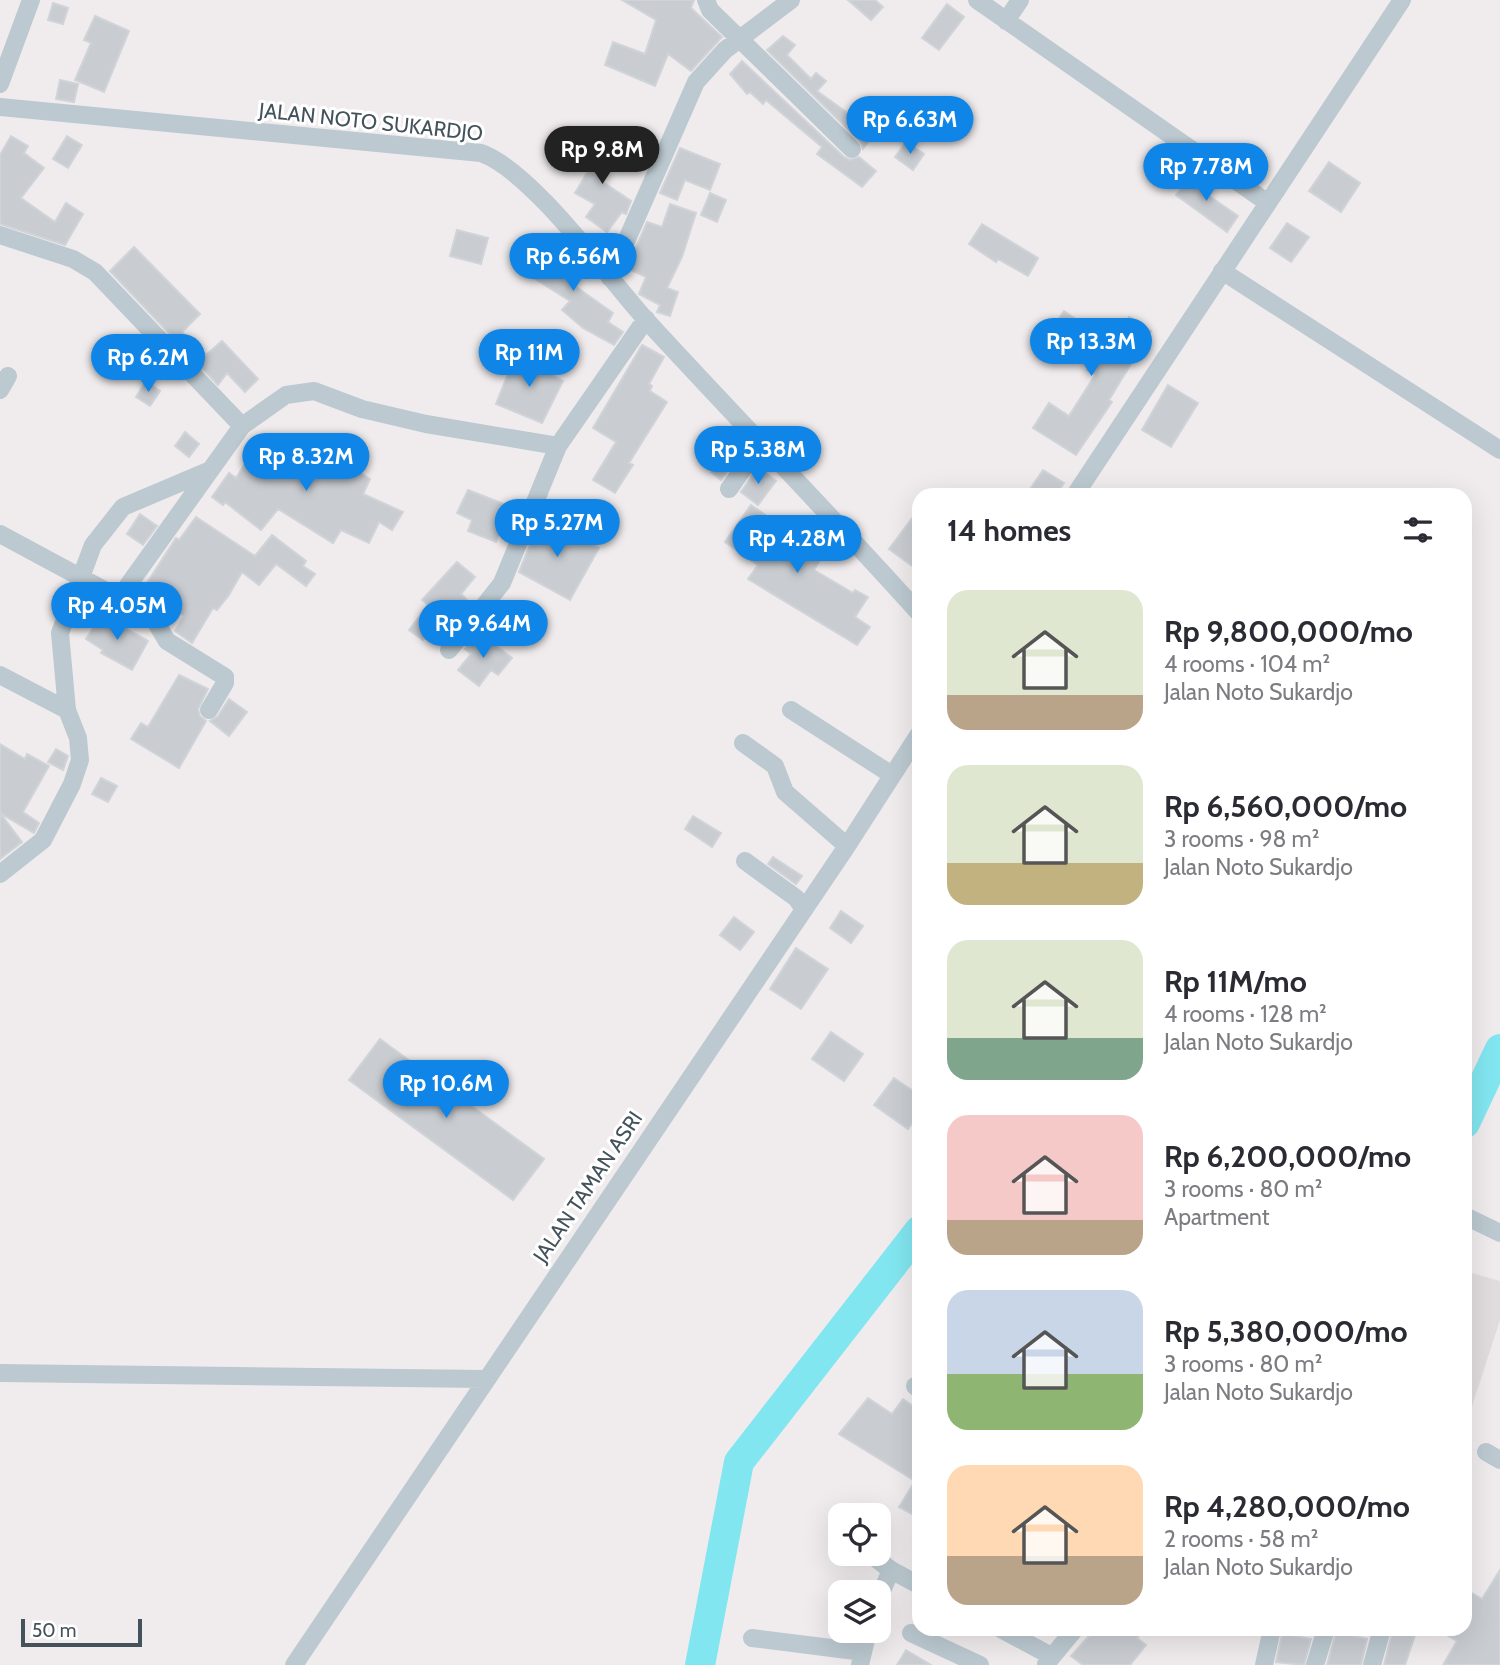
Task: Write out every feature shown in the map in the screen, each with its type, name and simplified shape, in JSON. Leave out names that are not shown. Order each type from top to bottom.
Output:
[{"type":"street","points":[[0,84],[31,0]]},
{"type":"street","points":[[706,0],[710,10],[852,149]]},
{"type":"street","points":[[610,278],[696,82],[707,67],[791,0]]},
{"type":"street","points":[[977,0],[1268,203]]},
{"type":"street","points":[[1006,20],[1020,0]]},
{"type":"street","points":[[1080,488],[1402,0]]},
{"type":"street","name":"JALAN NOTO SUKARDJO","points":[[0,107],[481,153],[502,163],[529,186],[646,319],[912,605]]},
{"type":"street","points":[[0,236],[73,260],[95,272],[242,426]]},
{"type":"street","points":[[1222,271],[1500,450]]},
{"type":"street","points":[[449,650],[502,583],[558,446],[646,319]]},
{"type":"street","points":[[119,598],[242,426],[286,395],[314,391],[362,409],[426,424],[558,446]]},
{"type":"street","points":[[729,489],[761,443]]},
{"type":"street","points":[[0,874],[43,840],[72,784],[80,760],[78,738],[67,710],[60,633],[99,533],[122,507],[208,471]]},
{"type":"street","points":[[0,534],[119,598],[155,621],[167,641],[222,672],[225,683],[208,710]]},
{"type":"street","points":[[0,675],[67,710]]},
{"type":"street","points":[[791,710],[892,775]]},
{"type":"street","points":[[743,743],[775,766],[785,792],[847,846]]},
{"type":"street","name":"JALAN TAMAN ASRI","points":[[294,1665],[847,846],[912,745]]},
{"type":"street","points":[[745,861],[796,898],[804,909]]},
{"type":"street","points":[[1472,1219],[1500,1233]]},
{"type":"street","points":[[0,1373],[486,1379]]},
{"type":"street","points":[[886,1566],[912,1581]]},
{"type":"street","points":[[887,1580],[891,1570]]},
{"type":"street","points":[[917,1636],[980,1665]]},
{"type":"street","points":[[1011,1636],[1048,1661],[1069,1636]]},
{"type":"street","points":[[1264,1665],[1270,1636]]},
{"type":"street","points":[[1315,1665],[1324,1636]]},
{"type":"street","points":[[1372,1665],[1380,1636]]},
{"type":"street","points":[[752,1638],[861,1659]]},
{"type":"shaded area","points":[[1472,1273],[1500,1281],[1500,1320],[1472,1406]]},
{"type":"building","points":[[622,0],[694,0],[691,8],[722,37],[691,71],[668,54],[655,86],[605,65],[613,42],[645,54],[656,20]]},
{"type":"building","points":[[848,0],[875,0],[883,7],[871,20]]},
{"type":"building","points":[[53,3],[68,8],[63,24],[48,20]]},
{"type":"building","points":[[947,4],[964,17],[939,50],[922,38]]},
{"type":"building","points":[[95,16],[129,31],[104,92],[75,80],[91,43],[84,40]]},
{"type":"building","points":[[783,36],[795,45],[787,55],[811,79],[816,73],[826,81],[817,91],[863,124],[861,127],[873,136],[863,149],[860,141],[767,50]]},
{"type":"building","points":[[742,61],[844,157],[850,160],[859,157],[876,171],[862,187],[817,154],[822,147],[766,100],[763,104],[750,92],[747,94],[730,74]]},
{"type":"building","points":[[60,80],[78,84],[74,102],[56,99]]},
{"type":"building","points":[[11,136],[28,146],[24,153],[44,168],[21,198],[55,222],[66,203],[83,214],[65,245],[0,224],[0,155]]},
{"type":"building","points":[[67,136],[82,145],[68,168],[53,159]]},
{"type":"building","points":[[602,137],[622,152],[600,180],[631,201],[626,214],[622,212],[607,232],[586,217],[595,204],[575,193],[588,171],[580,165]]},
{"type":"building","points":[[906,142],[924,154],[913,170],[895,157]]},
{"type":"building","points":[[680,148],[720,164],[710,190],[685,180],[677,200],[660,193]]},
{"type":"building","points":[[1329,162],[1360,183],[1341,212],[1309,191]]},
{"type":"building","points":[[1194,172],[1208,184],[1202,191],[1238,216],[1227,232],[1176,195]]},
{"type":"building","points":[[710,193],[726,200],[717,222],[701,215]]},
{"type":"building","points":[[670,204],[696,213],[682,257],[667,288],[678,292],[670,316],[657,312],[660,305],[639,294],[646,277],[627,268],[647,222],[662,227]]},
{"type":"building","points":[[1287,223],[1309,237],[1291,262],[1270,248]]},
{"type":"building","points":[[982,224],[1038,258],[1028,276],[998,259],[996,262],[969,244]]},
{"type":"building","points":[[457,230],[488,238],[481,264],[450,256]]},
{"type":"building","points":[[547,239],[560,247],[556,255],[584,272],[575,286],[613,313],[608,322],[623,332],[614,345],[583,328],[562,310],[570,301],[527,274]]},
{"type":"building","points":[[134,247],[200,314],[182,332],[206,355],[222,341],[258,379],[245,392],[227,373],[218,385],[110,271]]},
{"type":"building","points":[[1064,311],[1112,344],[1129,317],[1151,331],[1109,400],[1112,402],[1076,455],[1033,428],[1049,403],[1069,416],[1095,375],[1087,370],[1092,363],[1049,333]]},
{"type":"building","points":[[642,345],[664,357],[649,384],[652,386],[650,391],[667,402],[629,463],[633,465],[615,493],[593,480],[616,442],[593,428]]},
{"type":"building","points":[[517,351],[535,358],[532,365],[563,381],[542,423],[496,404]]},
{"type":"building","points":[[146,381],[160,391],[150,406],[136,397]]},
{"type":"building","points":[[1168,385],[1198,403],[1171,447],[1142,430]]},
{"type":"building","points":[[185,432],[199,444],[189,457],[175,446]]},
{"type":"building","points":[[260,440],[282,453],[288,443],[315,459],[322,448],[370,479],[363,494],[403,512],[392,530],[379,522],[369,543],[341,530],[333,543],[278,509],[261,530],[225,502],[223,505],[212,497],[229,473],[236,478]]},
{"type":"building","points":[[727,449],[738,456],[721,480],[711,472]]},
{"type":"building","points":[[758,467],[776,481],[758,505],[741,492]]},
{"type":"building","points":[[1043,470],[1064,483],[1061,488],[1031,488]]},
{"type":"building","points":[[468,490],[509,506],[496,542],[468,531],[472,520],[457,513]]},
{"type":"building","points":[[751,505],[823,555],[814,570],[853,593],[855,590],[868,597],[855,617],[870,627],[857,645],[748,579],[758,565],[725,542]]},
{"type":"building","points":[[140,514],[157,526],[143,545],[127,534]]},
{"type":"building","points":[[542,515],[553,520],[551,523],[599,548],[570,600],[519,572]]},
{"type":"building","points":[[196,517],[255,556],[272,535],[306,561],[303,566],[315,574],[306,586],[276,564],[259,585],[242,572],[217,610],[213,608],[192,643],[175,631],[184,616],[165,601],[159,610],[138,597],[176,538],[179,540]]},
{"type":"building","points":[[912,518],[912,566],[889,549]]},
{"type":"building","points":[[457,562],[475,577],[461,594],[471,604],[452,628],[441,618],[423,640],[409,630],[428,605],[422,600]]},
{"type":"building","points":[[101,615],[148,641],[132,670],[101,653],[103,650],[86,639]]},
{"type":"building","points":[[478,632],[512,658],[498,675],[491,670],[479,686],[458,670],[471,654],[465,649]]},
{"type":"building","points":[[179,675],[208,689],[198,709],[200,716],[206,721],[179,768],[131,739],[141,723],[148,727]]},
{"type":"building","points":[[229,699],[247,712],[229,736],[210,721],[218,716]]},
{"type":"building","points":[[0,744],[25,759],[27,754],[49,766],[23,812],[39,823],[34,833],[0,813]]},
{"type":"building","points":[[56,749],[68,756],[63,770],[48,762]]},
{"type":"building","points":[[101,778],[117,786],[108,802],[92,794]]},
{"type":"building","points":[[0,813],[22,842],[0,859]]},
{"type":"building","points":[[693,816],[721,833],[712,847],[685,829]]},
{"type":"building","points":[[773,857],[802,876],[796,884],[768,864]]},
{"type":"building","points":[[841,911],[863,926],[851,943],[830,928]]},
{"type":"building","points":[[734,917],[754,932],[740,950],[720,935]]},
{"type":"building","points":[[796,948],[828,969],[801,1009],[770,989]]},
{"type":"building","points":[[831,1032],[863,1054],[844,1081],[812,1059]]},
{"type":"building","points":[[380,1039],[544,1159],[513,1200],[349,1080]]},
{"type":"building","points":[[894,1078],[912,1090],[912,1124],[908,1129],[874,1105]]},
{"type":"building","points":[[868,1398],[892,1414],[903,1399],[912,1405],[912,1479],[839,1434]]},
{"type":"building","points":[[912,1486],[912,1514],[899,1507]]},
{"type":"building","points":[[1500,1570],[1500,1665],[1443,1665],[1457,1641],[1448,1636],[1472,1636],[1472,1593],[1482,1599]]},
{"type":"building","points":[[1089,1636],[1139,1636],[1137,1638],[1146,1645],[1130,1665],[1083,1665],[1071,1656]]},
{"type":"building","points":[[1282,1636],[1311,1639],[1304,1665],[1276,1662]]},
{"type":"building","points":[[1335,1636],[1367,1639],[1361,1665],[1327,1665]]},
{"type":"building","points":[[1391,1636],[1415,1636],[1405,1665],[1384,1665]]},
{"type":"building","points":[[906,1650],[931,1665],[897,1665]]},
{"type":"waterway","points":[[1472,1108],[1500,1049]]},
{"type":"waterway","points":[[700,1665],[739,1462],[912,1240]]}]
